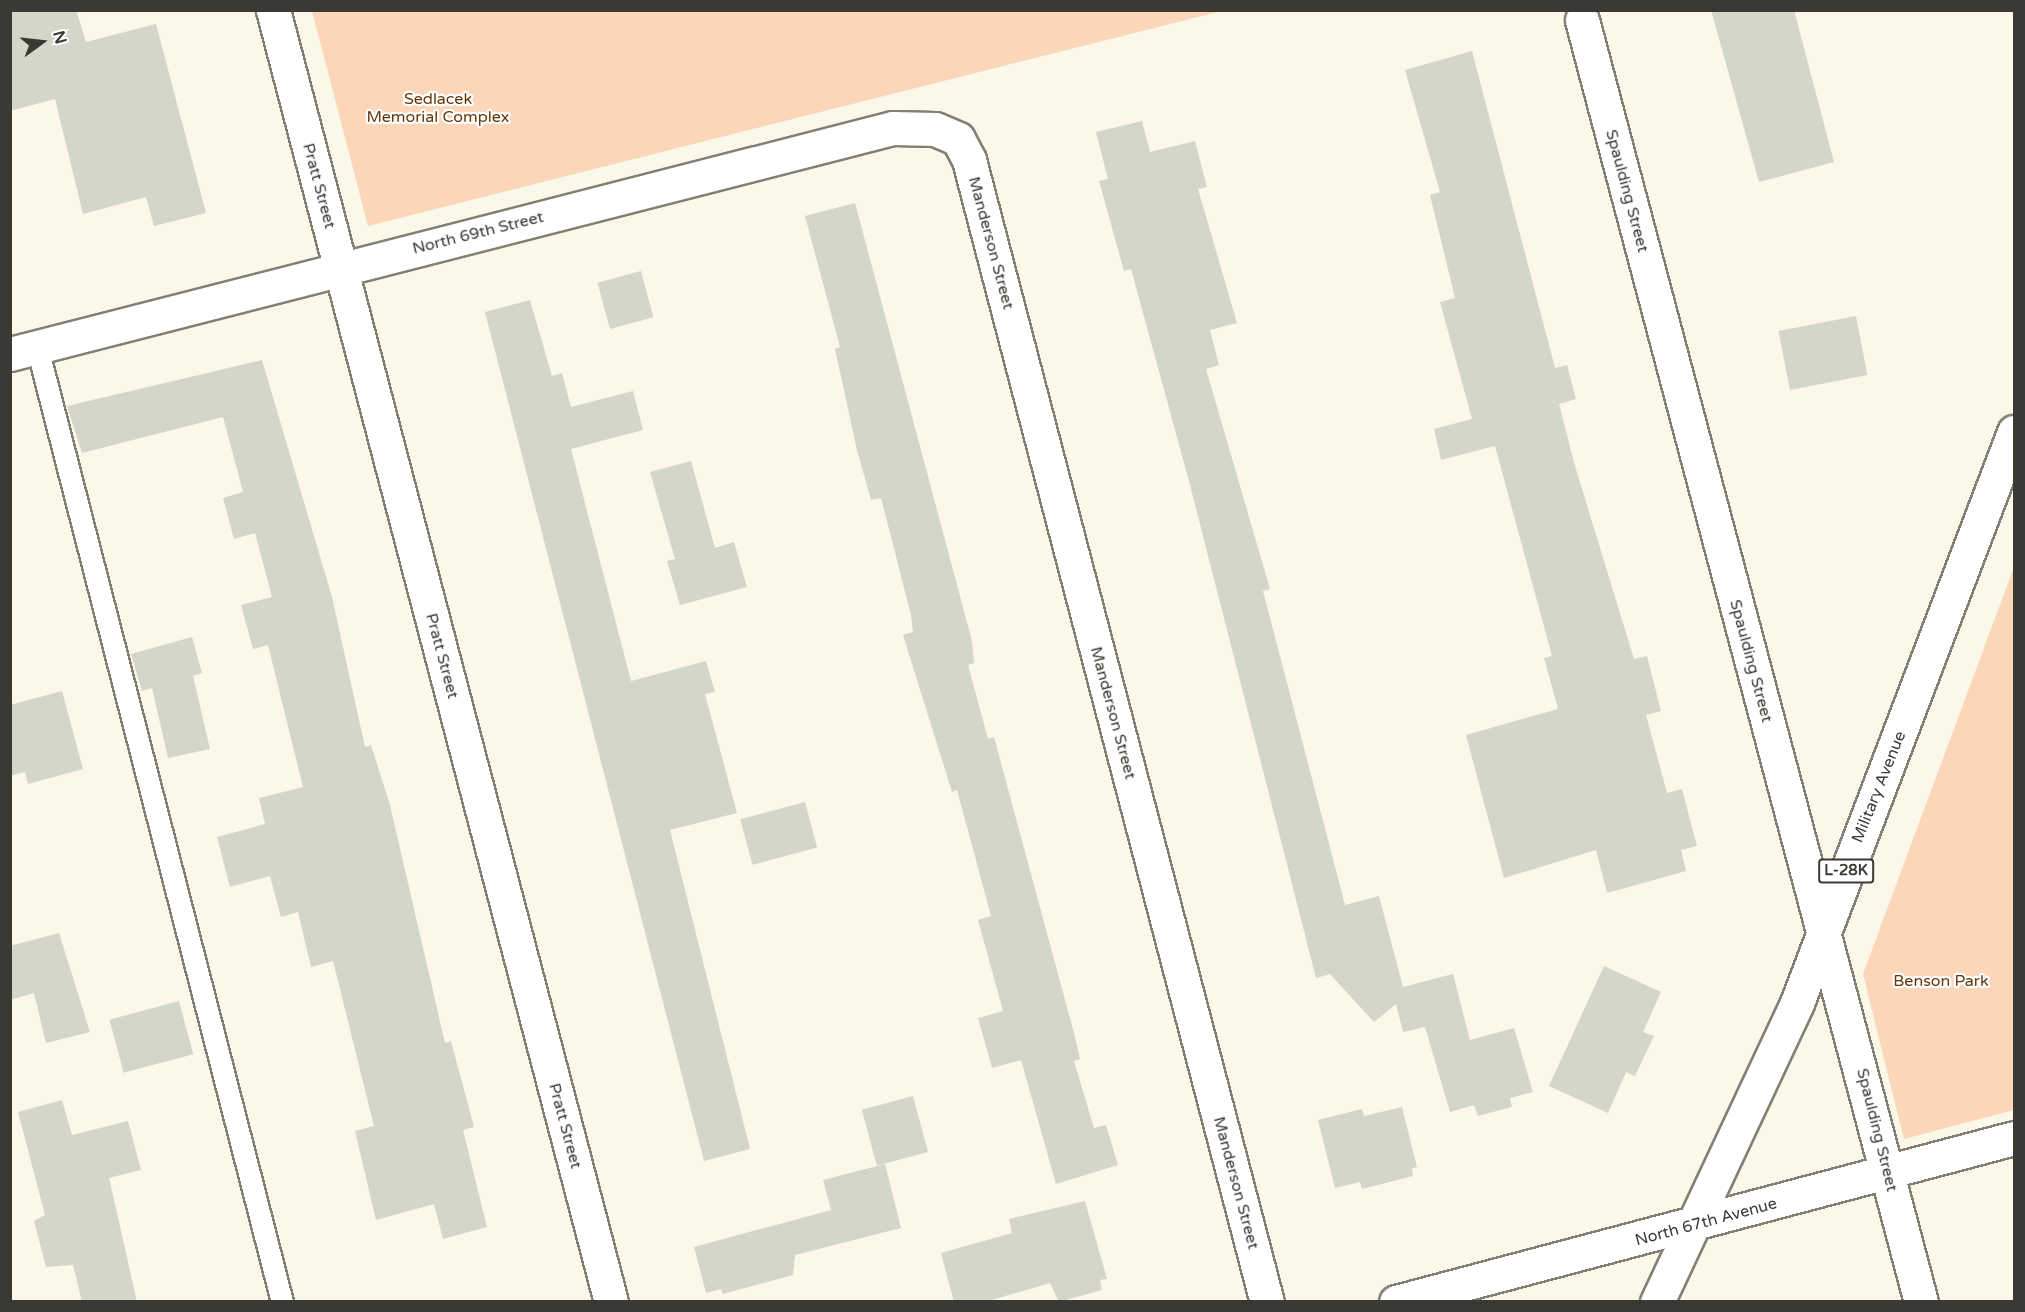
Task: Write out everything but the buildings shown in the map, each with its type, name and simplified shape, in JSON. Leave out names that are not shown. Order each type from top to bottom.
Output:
[{"type":"street","name":"Pratt Street","points":[[273,10],[611,1302]]},
{"type":"street","name":"Spaulding Street","points":[[1582,20],[1825,924],[1921,1302]]},
{"type":"street","name":"North 69th Street","points":[[24,350],[893,128],[947,132]]},
{"type":"street","name":"Manderson Street","points":[[947,132],[969,160],[1267,1302]]},
{"type":"street","name":"Military Avenue","points":[[1658,1302],[1797,1003],[1825,924],[2014,432]]},
{"type":"street","name":"North 67th Avenue","points":[[1396,1302],[1691,1227],[2014,1137]]},
{"type":"lane","points":[[24,350],[282,1302]]},
{"type":"green space","name":"Sedlacek Memorial Complex","points":[[312,10],[1222,11],[368,226]]},
{"type":"green space","name":"Benson Park","points":[[2014,567],[2014,1110],[1904,1139],[1863,974]]}]
